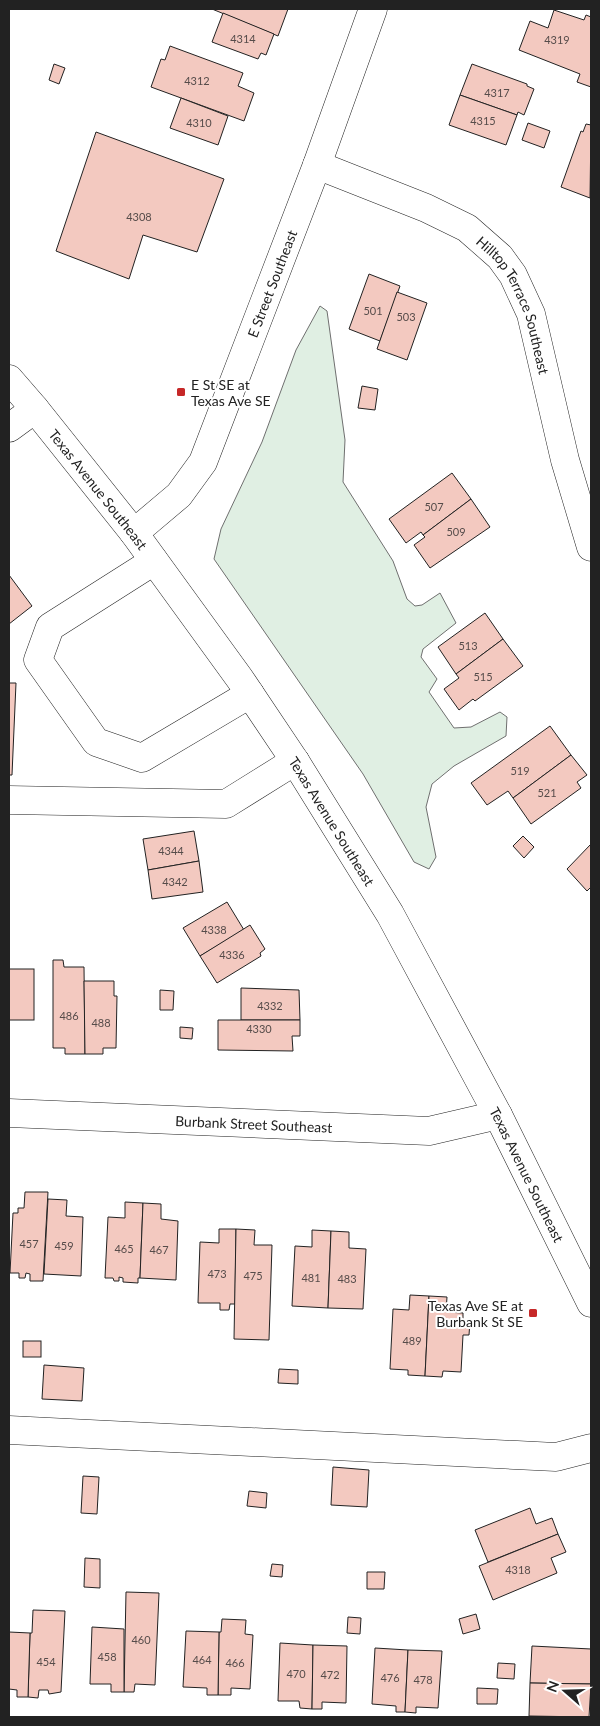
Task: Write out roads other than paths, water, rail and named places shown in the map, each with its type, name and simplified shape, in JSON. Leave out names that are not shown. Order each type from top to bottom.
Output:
[{"type":"street","name":"E Street Southeast","points":[[134,533],[178,494],[204,462],[317,165],[373,9]]},
{"type":"street","name":"Hilltop Terrace Southeast","points":[[317,165],[426,208],[467,228],[500,257],[513,275],[531,314],[565,460],[591,547]]},
{"type":"street","name":"Texas Avenue Southeast","points":[[9,378],[134,533],[250,694],[295,762],[390,914],[498,1115],[591,1303]]},
{"type":"street","points":[[9,428],[35,409]]},
{"type":"street","points":[[154,561],[50,627],[38,660],[96,742],[142,758],[250,694]]},
{"type":"street","points":[[9,800],[226,804],[295,762]]},
{"type":"street","name":"Burbank Street Southeast","points":[[9,1113],[429,1131],[498,1115]]},
{"type":"street","points":[[9,1430],[556,1457],[591,1448]]},
{"type":"place","name":"E St SE at Texas Ave SE","points":[[181,392]]},
{"type":"place","name":"Texas Ave SE at Burbank St SE","points":[[533,1313]]}]
